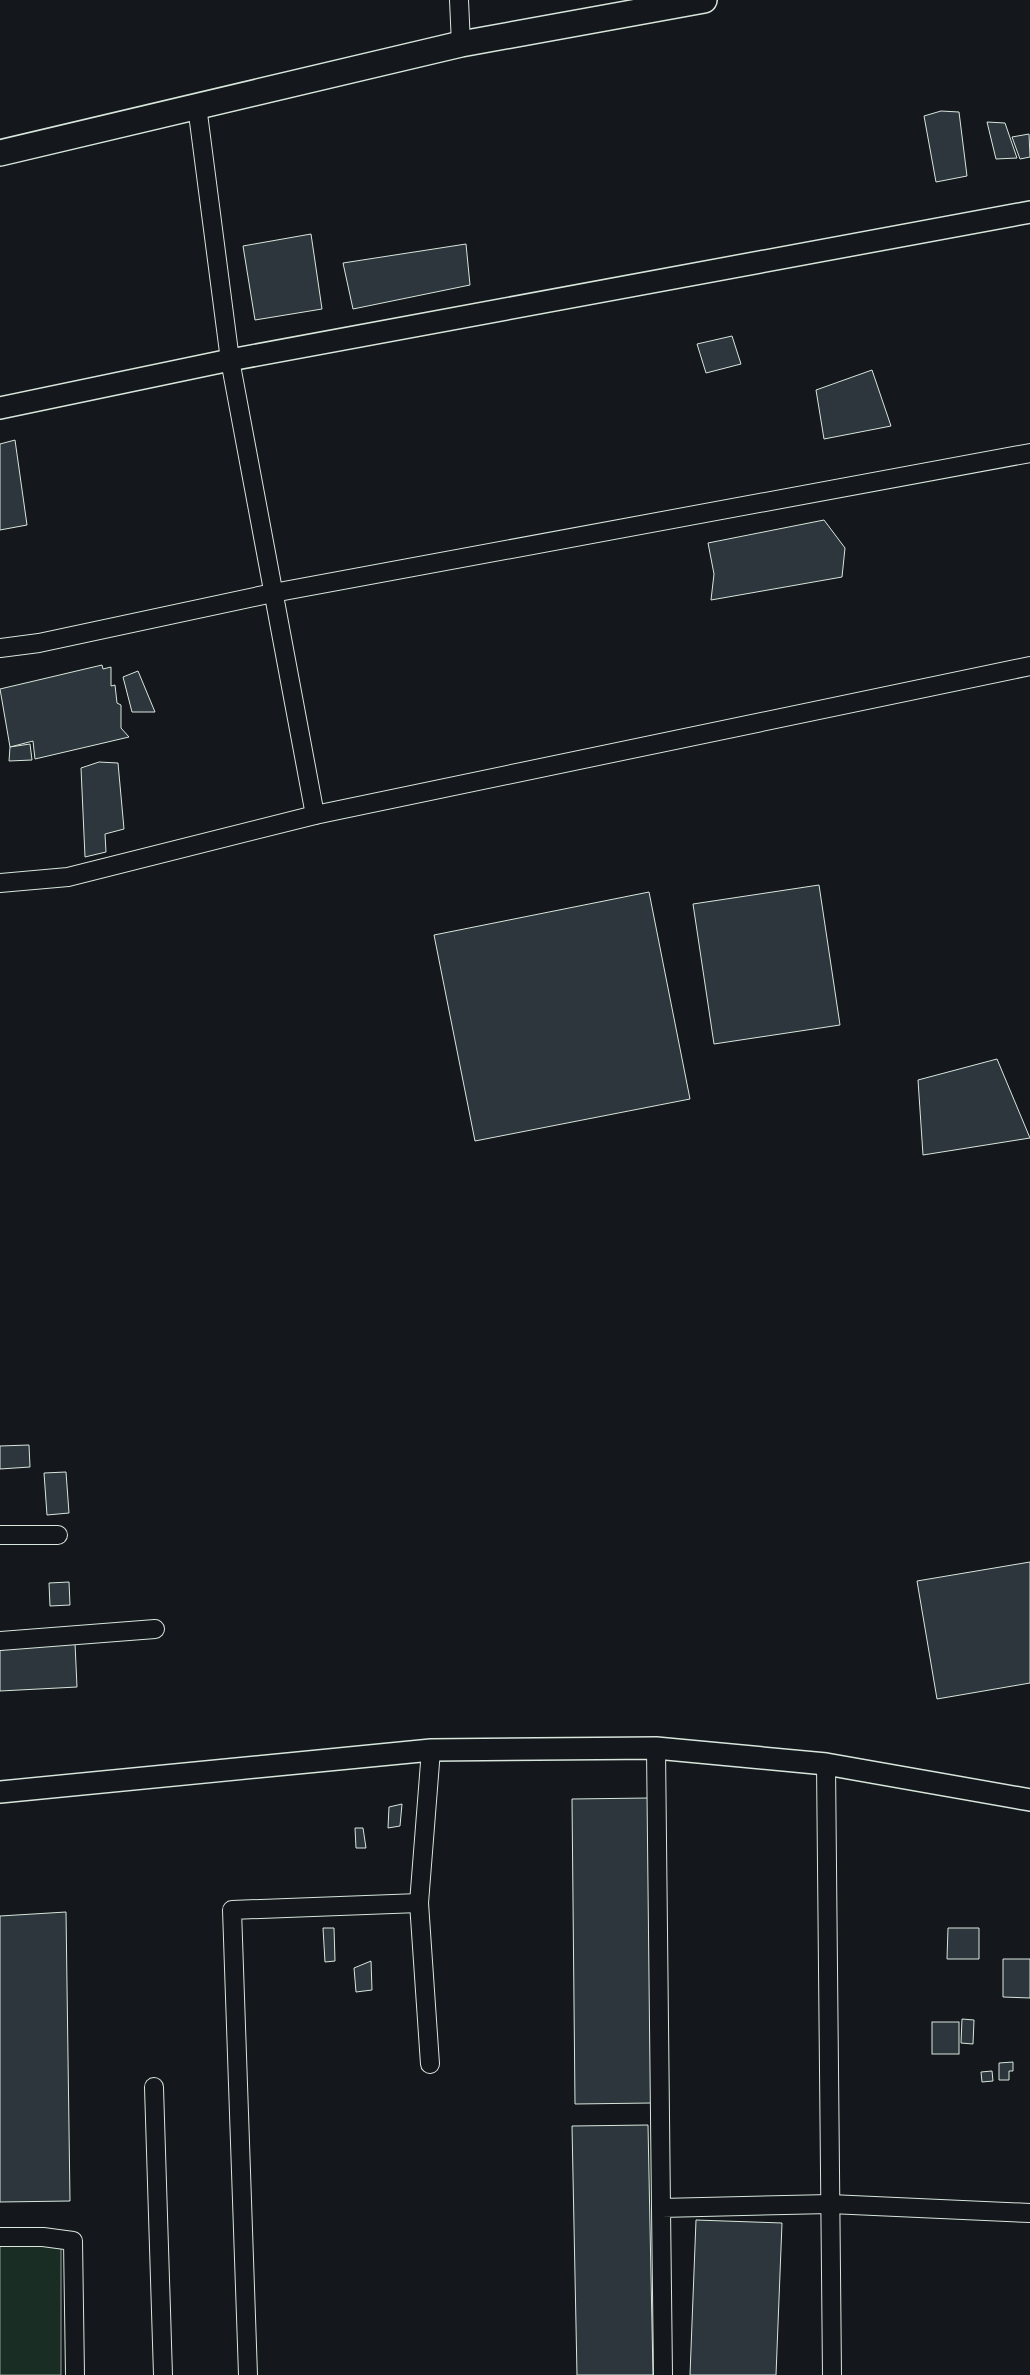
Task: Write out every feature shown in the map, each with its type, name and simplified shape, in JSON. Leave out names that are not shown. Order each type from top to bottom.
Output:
[{"type":"main road","points":[[0,153],[461,44],[704,0]]},
{"type":"street","points":[[459,0],[461,44]]},
{"type":"street","points":[[197,106],[230,360],[314,815]]},
{"type":"street","points":[[0,408],[230,360],[1030,212]]},
{"type":"street","points":[[0,648],[39,643],[273,593],[1030,453]]},
{"type":"street","points":[[0,883],[68,878],[314,815],[1030,666]]},
{"type":"street","points":[[0,1535],[58,1535]]},
{"type":"street","points":[[0,1641],[155,1629]]},
{"type":"street","points":[[656,1748],[663,2375]]},
{"type":"street","points":[[0,1792],[431,1750],[656,1748],[826,1764],[1030,1800]]},
{"type":"street","points":[[430,2064],[419,1903],[431,1750]]},
{"type":"street","points":[[826,1764],[832,2375]]},
{"type":"street","points":[[248,2375],[232,1910],[419,1903]]},
{"type":"street","points":[[154,2087],[163,2375]]},
{"type":"street","points":[[661,2208],[830,2204],[1030,2213]]},
{"type":"street","points":[[0,2237],[73,2241],[75,2375]]},
{"type":"green space","points":[[0,2244],[61,2245],[61,2375],[0,2375]]},
{"type":"building","points":[[941,111],[959,112],[967,176],[936,182],[924,116]]},
{"type":"building","points":[[987,122],[1005,123],[1017,158],[996,159]]},
{"type":"building","points":[[1029,134],[1030,157],[1020,159],[1012,137]]},
{"type":"building","points":[[311,234],[322,309],[255,320],[243,246]]},
{"type":"building","points":[[466,244],[470,285],[353,309],[343,263]]},
{"type":"building","points":[[732,336],[741,364],[706,373],[697,344]]},
{"type":"building","points":[[872,370],[891,426],[824,439],[816,390]]},
{"type":"building","points":[[15,440],[27,525],[0,530],[0,444]]},
{"type":"building","points":[[824,520],[845,548],[842,577],[711,600],[714,574],[708,543]]},
{"type":"building","points":[[102,665],[103,669],[111,667],[111,686],[115,685],[117,703],[121,705],[121,728],[129,737],[35,759],[33,741],[10,747],[0,689]]},
{"type":"building","points":[[138,671],[155,712],[132,712],[123,677]]},
{"type":"building","points":[[30,744],[32,760],[9,761],[10,747]]},
{"type":"building","points":[[99,762],[118,763],[124,829],[105,834],[106,852],[85,857],[81,768]]},
{"type":"building","points":[[819,885],[840,1025],[714,1044],[693,904]]},
{"type":"building","points":[[649,892],[690,1099],[475,1141],[434,935]]},
{"type":"building","points":[[997,1059],[1030,1138],[923,1155],[918,1080]]},
{"type":"building","points":[[29,1445],[30,1467],[0,1469],[0,1446]]},
{"type":"building","points":[[66,1472],[69,1513],[47,1515],[44,1473]]},
{"type":"building","points":[[1030,1562],[1030,1683],[937,1699],[917,1581]]},
{"type":"building","points":[[69,1582],[70,1605],[50,1606],[49,1583]]},
{"type":"building","points":[[75,1643],[77,1687],[0,1691],[0,1650]]},
{"type":"building","points":[[648,1798],[651,2103],[575,2104],[572,1799]]},
{"type":"building","points":[[402,1804],[400,1826],[388,1828],[389,1807]]},
{"type":"building","points":[[355,1828],[363,1828],[366,1848],[356,1848]]},
{"type":"building","points":[[66,1912],[70,2201],[0,2202],[0,1916]]},
{"type":"building","points":[[323,1928],[334,1928],[335,1961],[325,1962]]},
{"type":"building","points":[[948,1928],[979,1928],[979,1959],[947,1959]]},
{"type":"building","points":[[1003,1959],[1030,1959],[1030,1998],[1003,1997]]},
{"type":"building","points":[[371,1961],[372,1990],[356,1992],[354,1968]]},
{"type":"building","points":[[962,2019],[974,2020],[973,2044],[961,2043]]},
{"type":"building","points":[[932,2022],[959,2022],[959,2054],[932,2054]]},
{"type":"building","points":[[1013,2062],[1013,2071],[1009,2071],[1009,2080],[999,2080],[999,2063]]},
{"type":"building","points":[[992,2071],[993,2081],[982,2082],[981,2072]]},
{"type":"building","points":[[648,2125],[653,2375],[577,2375],[572,2126]]},
{"type":"building","points":[[696,2220],[782,2223],[776,2375],[690,2375]]}]
